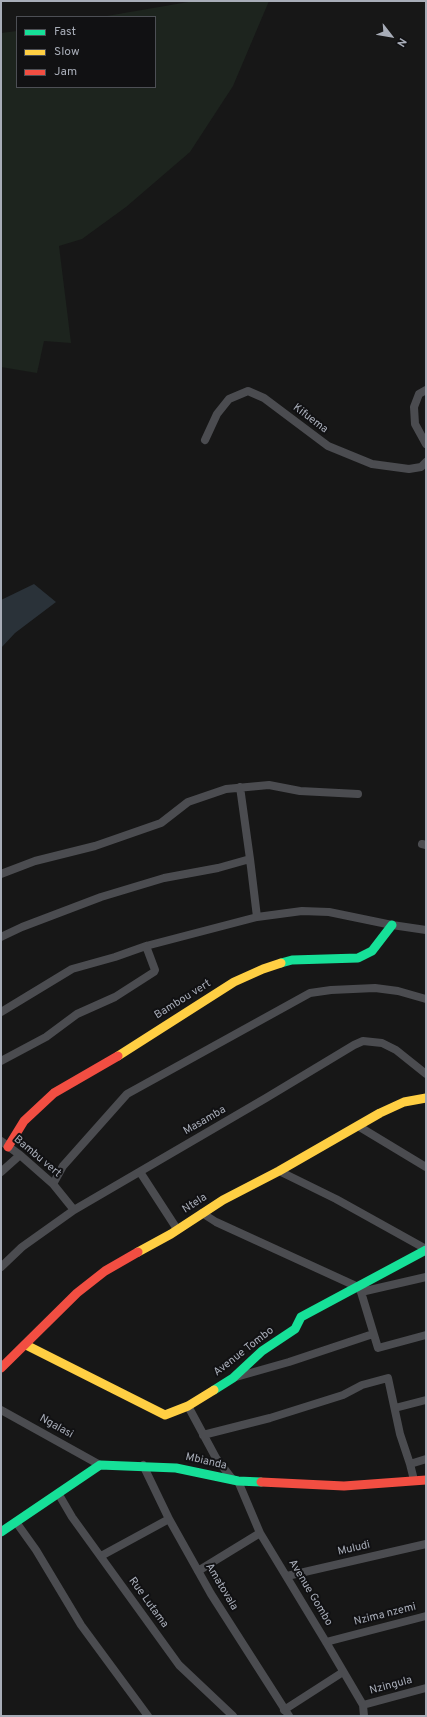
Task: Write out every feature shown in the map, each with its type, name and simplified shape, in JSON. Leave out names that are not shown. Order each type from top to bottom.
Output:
[{"type":"street","points":[[426,390],[419,394],[414,407],[414,424],[426,444]]},
{"type":"street","name":"Kifuema","points":[[205,440],[217,414],[229,399],[248,391],[264,398],[328,446],[372,464],[409,469],[421,467],[426,462]]},
{"type":"street","points":[[1,874],[35,861],[95,846],[161,823],[188,802],[226,789],[269,785],[300,790],[358,794]]},
{"type":"street","points":[[240,787],[257,916]]},
{"type":"street","points":[[1,937],[22,927],[101,897],[164,878],[218,868],[250,859]]},
{"type":"street","points":[[1,1012],[72,969],[115,957],[146,946],[257,916],[315,911],[328,912],[392,925],[426,930]]},
{"type":"street","name":"Bambou vert","points":[[4,1144],[24,1121],[54,1093],[140,1042],[234,982],[292,960],[362,957],[372,950],[392,925]]},
{"type":"street","points":[[1,1061],[46,1037],[77,1014],[115,997],[154,972],[155,970],[146,946]]},
{"type":"street","points":[[53,1184],[63,1166],[127,1094],[310,993],[331,990],[375,988],[398,991],[426,999]]},
{"type":"street","name":"Masamba","points":[[1,1267],[22,1246],[74,1210],[354,1045],[363,1041],[382,1043],[389,1046],[426,1074]]},
{"type":"street","name":"Ntela","points":[[1,1368],[77,1293],[105,1271],[177,1230],[223,1200],[279,1171],[380,1113],[404,1102],[426,1098]]},
{"type":"street","points":[[358,1126],[426,1167]]},
{"type":"street","name":"Bambu vert","points":[[4,1144],[20,1155],[53,1184],[74,1210]]},
{"type":"street","points":[[1,1172],[20,1155]]},
{"type":"street","points":[[279,1171],[336,1199],[426,1249]]},
{"type":"street","points":[[140,1172],[177,1230]]},
{"type":"street","points":[[202,1214],[359,1289],[426,1277]]},
{"type":"street","name":"Avenue Tombo","points":[[26,1345],[77,1372],[166,1415],[188,1406],[233,1378],[262,1351],[295,1329],[301,1317],[359,1289],[426,1249]]},
{"type":"street","points":[[359,1289],[378,1348],[426,1335]]},
{"type":"street","points":[[233,1378],[289,1362],[373,1334]]},
{"type":"street","points":[[203,1435],[270,1418],[343,1395],[362,1385],[388,1378],[400,1434],[414,1480]]},
{"type":"street","points":[[395,1408],[426,1400]]},
{"type":"street","name":"Avenue Gombo","points":[[188,1406],[216,1458],[236,1481],[260,1533],[363,1705],[364,1716]]},
{"type":"street","name":"Ngalasi","points":[[1,1410],[100,1464]]},
{"type":"street","points":[[410,1464],[426,1459]]},
{"type":"street","points":[[1,1532],[100,1464]]},
{"type":"street","name":"Mbianda","points":[[100,1464],[143,1465],[176,1468],[236,1481],[344,1486],[426,1480]]},
{"type":"street","name":"Amatovala","points":[[143,1465],[170,1519],[211,1594],[286,1713]]},
{"type":"street","name":"Rue Lutama","points":[[58,1493],[72,1517],[178,1664],[233,1716]]},
{"type":"street","points":[[101,1556],[170,1519]]},
{"type":"street","points":[[16,1522],[36,1550],[81,1625],[148,1716]]},
{"type":"street","points":[[198,1571],[260,1533]]},
{"type":"street","name":"Muludi","points":[[287,1576],[426,1544]]},
{"type":"street","name":"Nzima nzemi","points":[[326,1642],[426,1616]]},
{"type":"street","points":[[286,1713],[343,1672]]},
{"type":"street","name":"Nzingula","points":[[363,1705],[426,1688]]},
{"type":"shaded area","points":[[194,1],[269,1],[233,86],[190,152],[126,207],[82,239],[59,246],[71,343],[44,341],[37,373],[1,367],[1,33],[16,31],[16,88],[156,88],[156,16],[107,16]]},
{"type":"shaded area","points":[[34,584],[56,602],[15,633],[1,648],[1,600]]},
{"type":"traffic: fast","points":[[281,963],[292,960],[358,958],[372,951],[392,925]]},
{"type":"traffic: fast","points":[[214,1390],[233,1378],[262,1351],[295,1329],[301,1317],[426,1250]]},
{"type":"traffic: fast","points":[[1,1532],[100,1465],[176,1468],[238,1481],[261,1482]]},
{"type":"traffic: slow","points":[[118,1056],[234,982],[281,963]]},
{"type":"traffic: slow","points":[[138,1252],[171,1234],[223,1200],[279,1171],[380,1113],[404,1102],[426,1098]]},
{"type":"traffic: slow","points":[[26,1345],[165,1415],[188,1406],[214,1390]]},
{"type":"traffic: jam","points":[[8,1147],[24,1121],[54,1093],[118,1056]]},
{"type":"traffic: jam","points":[[1,1368],[77,1293],[105,1271],[138,1252]]},
{"type":"traffic: jam","points":[[261,1482],[344,1486],[426,1480]]}]
